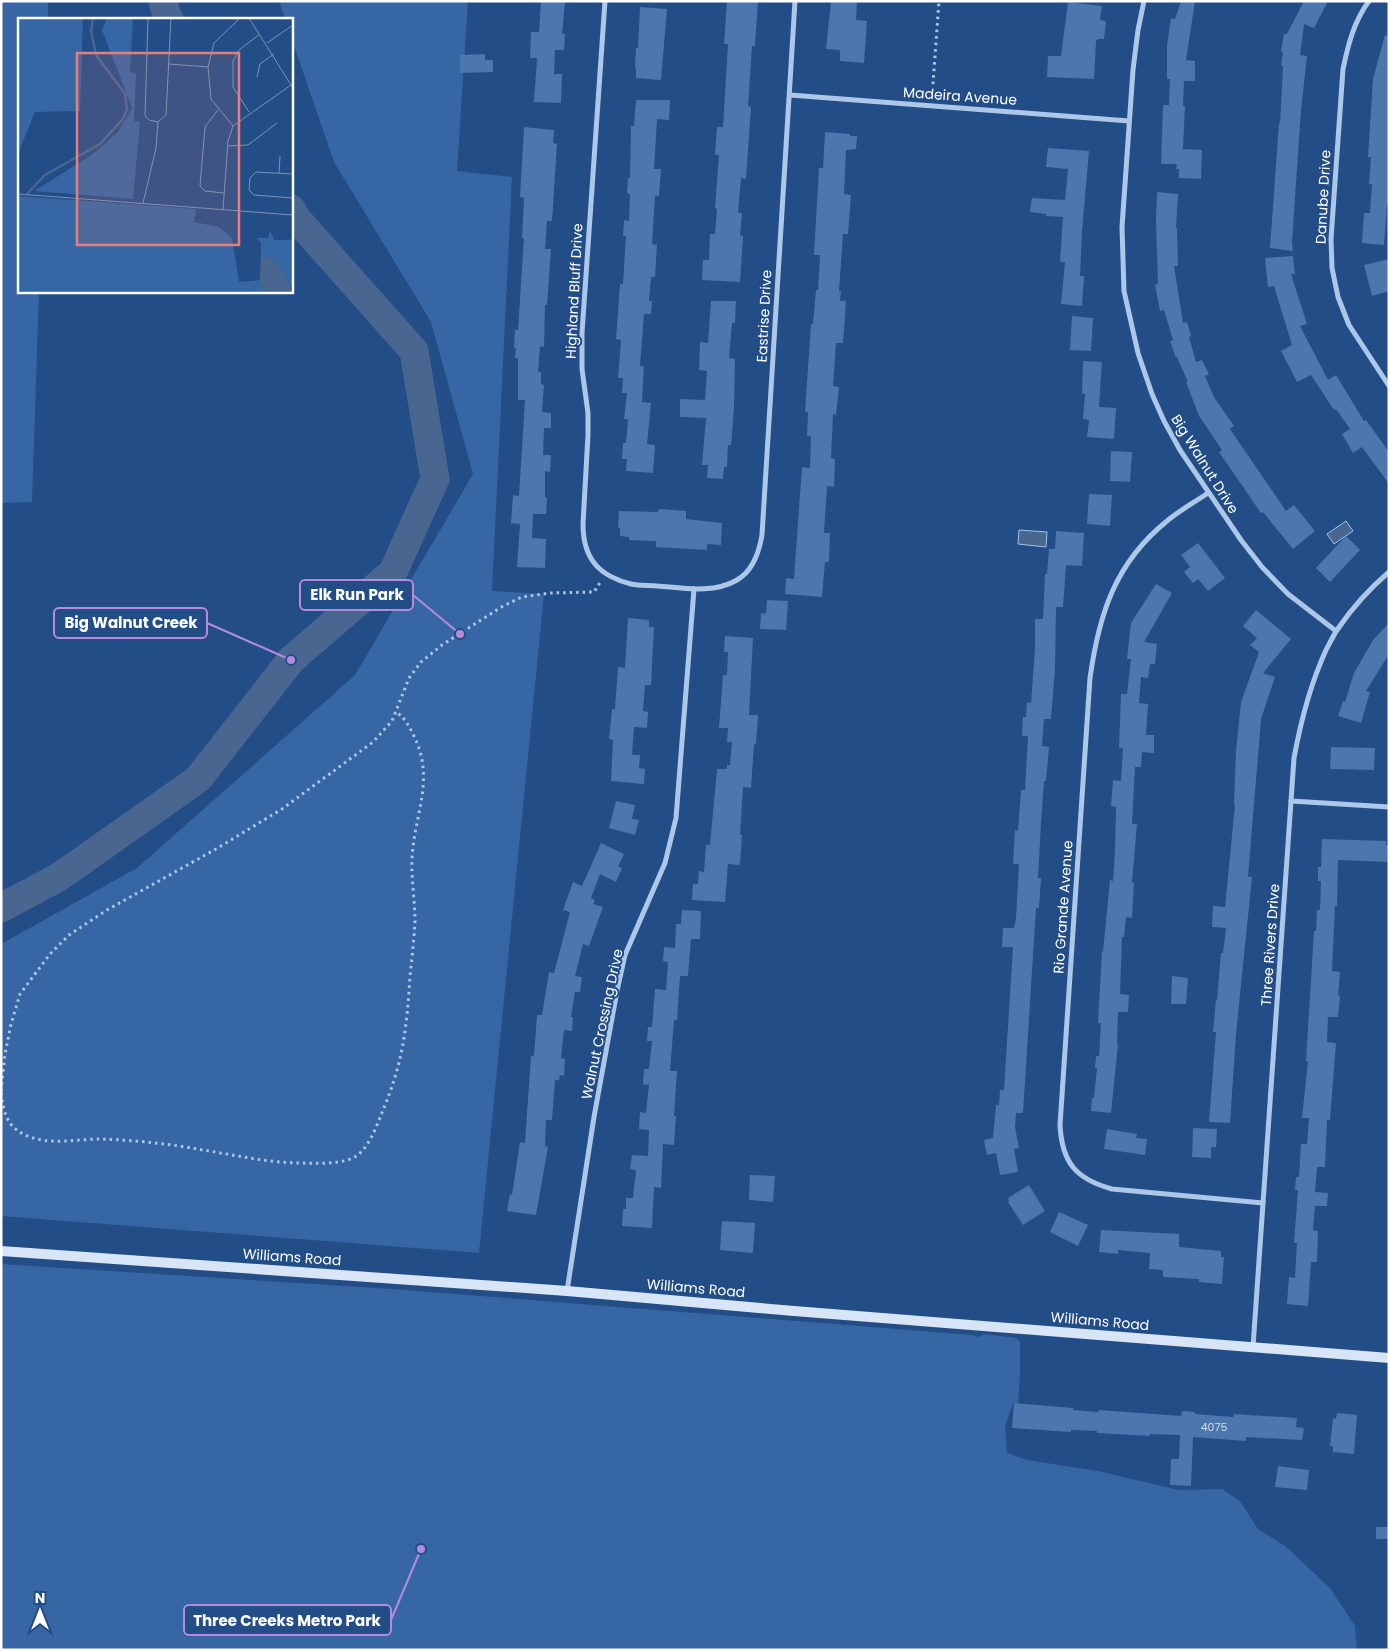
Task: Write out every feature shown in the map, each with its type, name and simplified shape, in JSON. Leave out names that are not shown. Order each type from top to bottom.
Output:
[{"type":"main road","name":"Williams Road","points":[[1,1251],[567,1290],[794,1311],[1389,1358]]},
{"type":"street","name":"Highland Bluff Drive","points":[[604,1],[581,352],[588,420],[583,538],[587,552],[594,564],[605,573],[631,584],[694,589]]},
{"type":"street","name":"Eastrise Drive","points":[[694,589],[711,588],[736,580],[747,572],[755,561],[760,548],[795,1]]},
{"type":"street","name":"Big Walnut Drive","points":[[1144,1],[1134,60],[1122,227],[1124,291],[1138,353],[1152,394],[1164,421],[1180,450],[1241,540],[1262,567],[1288,594],[1336,631]]},
{"type":"street","name":"Danube Drive","points":[[1368,1],[1354,28],[1343,69],[1331,239],[1332,268],[1338,297],[1349,325],[1389,386]]},
{"type":"street","name":"Madeira Avenue","points":[[790,95],[1129,120]]},
{"type":"street","name":"Rio Grande Avenue","points":[[1208,493],[1168,521],[1138,550],[1111,593],[1101,618],[1089,688],[1061,1105],[1061,1142],[1065,1155],[1073,1168],[1084,1178],[1098,1185],[1112,1189],[1263,1203]]},
{"type":"street","name":"Three Rivers Drive","points":[[1253,1347],[1294,758],[1302,716],[1318,668],[1336,631],[1369,589],[1389,572]]},
{"type":"street","name":"Walnut Crossing Drive","points":[[567,1290],[594,1117],[625,955],[665,863],[676,818],[694,589]]},
{"type":"street","points":[[1291,800],[1389,807]]},
{"type":"path","points":[[931,105],[939,1]]},
{"type":"path","points":[[396,712],[407,723],[415,739],[422,760],[424,777],[412,857],[415,921],[407,1024],[400,1062],[393,1086],[376,1127],[357,1156],[345,1161],[295,1163],[272,1161],[153,1143],[101,1139],[64,1141],[38,1139],[24,1135],[12,1126],[4,1114],[1,1092],[5,1054],[11,1024],[20,994],[50,954],[69,935],[107,910],[216,849],[282,809],[373,742],[392,721],[409,678],[420,662],[442,645],[503,606],[522,597],[550,593],[594,592],[605,573]]},
{"type":"shaded area","points":[[1,1],[48,1],[48,18],[18,18],[18,292],[39,292],[32,502],[1,503]]},
{"type":"shaded area","points":[[279,1],[468,1],[457,171],[512,177],[492,591],[544,594],[479,1253],[1,1216],[1,944],[137,868],[355,675],[473,474],[431,322],[334,162],[292,40],[292,18],[285,18]]},
{"type":"shaded area","points":[[1346,521],[1353,531],[1334,544],[1327,534]]},
{"type":"shaded area","points":[[1019,530],[1047,532],[1046,547],[1018,544]]},
{"type":"shaded area","points":[[1,1264],[392,1289],[979,1337],[984,1334],[1016,1338],[1020,1342],[1018,1404],[1013,1403],[1005,1427],[1007,1453],[1027,1460],[1098,1471],[1179,1490],[1222,1489],[1240,1501],[1258,1529],[1285,1546],[1330,1588],[1355,1626],[1357,1650],[1,1650]]},
{"type":"building","points":[[541,1],[565,1],[562,34],[565,34],[564,50],[555,50],[554,74],[562,74],[561,103],[534,102],[537,58],[530,58],[531,32],[539,32]]},
{"type":"building","points":[[727,1],[758,1],[755,46],[752,46],[748,106],[751,107],[746,179],[741,178],[738,213],[742,213],[740,235],[743,236],[740,282],[702,280],[703,260],[709,260],[710,234],[715,234],[719,155],[715,155],[717,127],[723,127],[728,44],[724,44]]},
{"type":"building","points":[[831,1],[857,1],[856,20],[867,21],[864,63],[840,61],[840,50],[826,49]]},
{"type":"building","points":[[1181,1],[1195,1],[1186,60],[1195,61],[1195,81],[1184,81],[1183,149],[1202,150],[1201,179],[1179,178],[1179,169],[1176,169],[1177,164],[1161,164],[1163,105],[1169,105],[1170,79],[1167,79],[1167,45],[1171,18],[1175,19]]},
{"type":"building","points":[[1304,1],[1328,1],[1314,28],[1304,24],[1300,55],[1307,56],[1301,110],[1292,242],[1293,251],[1270,248],[1280,123],[1283,66],[1281,66],[1283,52],[1281,51],[1284,34],[1287,34]]},
{"type":"building","points":[[1068,2],[1102,6],[1100,20],[1106,21],[1104,39],[1096,41],[1094,79],[1047,77],[1048,56],[1061,56]]},
{"type":"building","points":[[640,7],[667,9],[661,80],[636,78],[636,48],[638,48]]},
{"type":"building","points":[[1385,35],[1389,36],[1389,204],[1387,204],[1384,245],[1362,243],[1364,213],[1370,213],[1372,184],[1369,184],[1371,157],[1368,157],[1373,79]]},
{"type":"building","points":[[485,54],[485,60],[493,60],[493,72],[460,73],[460,55]]},
{"type":"building","points":[[636,100],[670,100],[669,120],[657,119],[654,169],[661,169],[659,196],[655,196],[652,244],[657,245],[655,277],[651,277],[649,301],[652,301],[651,314],[644,314],[640,366],[644,366],[642,402],[651,403],[647,444],[655,445],[653,473],[626,471],[627,459],[622,459],[623,443],[626,443],[628,419],[624,419],[627,393],[622,393],[623,378],[618,378],[621,340],[616,339],[620,284],[623,284],[626,236],[623,236],[624,220],[629,221],[630,194],[627,193],[628,178],[630,178],[631,126],[634,126]]},
{"type":"building","points":[[524,127],[554,130],[553,143],[557,144],[552,221],[547,221],[545,249],[551,249],[547,305],[545,305],[544,347],[540,346],[538,372],[541,372],[541,384],[544,385],[542,412],[551,413],[551,428],[544,428],[543,455],[551,455],[550,472],[545,471],[546,514],[533,514],[532,538],[546,539],[545,568],[517,567],[520,524],[511,523],[513,495],[519,496],[525,400],[518,400],[518,359],[515,358],[516,348],[514,348],[515,330],[518,330],[524,238],[522,238],[524,198],[520,197]]},
{"type":"building","points":[[825,132],[857,136],[856,149],[846,150],[844,194],[851,195],[848,234],[843,234],[839,291],[841,291],[840,301],[846,301],[843,343],[836,343],[833,386],[839,387],[836,415],[833,414],[831,458],[835,459],[834,487],[827,486],[824,533],[830,533],[829,562],[825,562],[822,597],[785,594],[786,578],[794,579],[802,467],[810,468],[811,436],[807,436],[808,412],[805,412],[811,324],[813,324],[816,290],[818,290],[820,255],[814,255],[819,168],[823,168]]},
{"type":"building","points":[[1048,148],[1089,151],[1082,231],[1080,276],[1084,276],[1082,306],[1061,304],[1065,262],[1060,262],[1063,217],[1046,216],[1046,214],[1030,212],[1032,198],[1065,200],[1068,169],[1046,167]]},
{"type":"building","points":[[1157,192],[1178,194],[1176,228],[1178,266],[1174,266],[1183,323],[1187,322],[1196,362],[1202,360],[1209,374],[1205,376],[1214,397],[1234,426],[1230,429],[1286,511],[1294,505],[1315,531],[1293,549],[1263,512],[1261,513],[1219,452],[1222,450],[1199,416],[1186,382],[1188,382],[1176,358],[1170,341],[1173,340],[1164,310],[1160,311],[1155,285],[1158,284]]},
{"type":"building","points":[[1293,256],[1295,274],[1291,274],[1307,324],[1300,326],[1328,380],[1336,375],[1364,421],[1366,420],[1389,452],[1389,484],[1362,447],[1353,453],[1342,434],[1350,429],[1336,409],[1334,410],[1311,375],[1297,382],[1281,351],[1292,345],[1274,286],[1268,287],[1265,258]]},
{"type":"building","points":[[1389,259],[1389,291],[1372,296],[1364,265]]},
{"type":"building","points":[[711,301],[736,301],[735,323],[732,323],[729,358],[735,359],[734,408],[731,445],[728,445],[727,467],[724,467],[723,479],[707,478],[708,465],[702,465],[706,418],[680,417],[680,399],[705,400],[707,371],[699,370],[700,342],[708,343]]},
{"type":"building","points":[[1072,316],[1093,318],[1091,351],[1070,350]]},
{"type":"building","points":[[1083,361],[1102,362],[1099,407],[1116,408],[1114,439],[1087,437],[1089,420],[1083,419],[1085,394],[1082,393]]},
{"type":"building","points":[[1111,451],[1132,452],[1130,482],[1110,481]]},
{"type":"building","points":[[1089,494],[1112,495],[1110,526],[1087,524]]},
{"type":"building","points":[[659,509],[686,511],[686,519],[722,523],[721,545],[707,544],[707,550],[656,547],[656,541],[629,540],[629,537],[620,536],[620,528],[618,528],[619,511],[658,512]]},
{"type":"building","points":[[1056,531],[1084,533],[1082,566],[1066,565],[1063,607],[1056,607],[1055,669],[1051,719],[1044,719],[1042,746],[1049,747],[1041,823],[1038,878],[1041,878],[1039,908],[1036,908],[1023,1113],[1016,1113],[1015,1127],[1019,1148],[1014,1149],[1018,1172],[1000,1175],[996,1153],[987,1155],[984,1140],[993,1138],[996,1105],[999,1105],[1000,1090],[1004,1090],[1013,947],[1002,947],[1003,928],[1014,928],[1016,918],[1019,864],[1013,864],[1015,830],[1018,831],[1021,790],[1025,790],[1028,736],[1022,736],[1023,717],[1026,717],[1027,702],[1031,703],[1035,619],[1043,619],[1045,574],[1047,574],[1049,549],[1055,549]]},
{"type":"building","points":[[1346,536],[1360,550],[1330,582],[1316,568]]},
{"type":"building","points":[[1198,543],[1225,578],[1208,591],[1198,579],[1193,583],[1184,572],[1190,567],[1181,555]]},
{"type":"building","points":[[1156,584],[1172,593],[1144,642],[1157,644],[1155,664],[1150,664],[1148,678],[1141,677],[1139,703],[1148,704],[1146,735],[1154,735],[1154,753],[1142,752],[1141,767],[1135,767],[1132,824],[1137,824],[1132,882],[1134,883],[1132,918],[1126,917],[1124,937],[1122,937],[1120,994],[1129,995],[1128,1012],[1118,1012],[1118,1044],[1111,1113],[1091,1111],[1097,1068],[1095,1068],[1096,1056],[1099,1056],[1101,1023],[1098,1023],[1102,951],[1110,880],[1113,881],[1116,807],[1111,806],[1113,780],[1121,781],[1123,748],[1119,748],[1121,694],[1127,694],[1131,659],[1127,659],[1131,623]]},
{"type":"building","points":[[767,600],[788,601],[786,630],[760,629],[761,613],[766,614]]},
{"type":"building","points":[[1256,610],[1291,639],[1263,673],[1275,677],[1261,719],[1248,877],[1252,877],[1236,1034],[1230,1123],[1209,1122],[1216,1032],[1213,1032],[1221,953],[1223,953],[1226,928],[1212,927],[1213,906],[1225,907],[1235,805],[1236,751],[1241,702],[1259,652],[1250,645],[1257,638],[1243,626]]},
{"type":"building","points":[[628,618],[649,620],[649,627],[654,627],[651,685],[645,685],[643,711],[648,712],[647,728],[634,727],[632,755],[640,755],[639,768],[645,769],[644,784],[611,781],[613,740],[609,739],[612,709],[615,709],[618,667],[625,668]]},
{"type":"building","points":[[1389,623],[1389,654],[1366,691],[1370,692],[1361,723],[1338,716],[1343,701],[1345,702],[1354,673],[1373,640]]},
{"type":"building","points":[[725,636],[753,638],[749,715],[758,715],[751,788],[743,787],[740,865],[728,864],[725,902],[692,900],[693,884],[698,884],[699,871],[704,872],[706,845],[710,845],[717,769],[727,769],[727,765],[730,765],[732,742],[727,742],[728,728],[719,728],[723,675],[727,675],[728,652],[724,652]]},
{"type":"building","points":[[1331,747],[1375,748],[1374,770],[1330,769]]},
{"type":"building","points":[[616,801],[635,805],[632,819],[639,820],[635,835],[609,828]]},
{"type":"building","points":[[1322,839],[1386,841],[1386,845],[1389,845],[1389,862],[1338,860],[1332,971],[1340,972],[1338,995],[1340,996],[1338,1017],[1328,1017],[1327,1042],[1336,1043],[1330,1120],[1327,1120],[1325,1167],[1317,1167],[1315,1192],[1328,1193],[1327,1206],[1315,1206],[1313,1230],[1318,1231],[1317,1262],[1311,1262],[1308,1306],[1287,1304],[1289,1277],[1295,1278],[1297,1243],[1294,1243],[1298,1190],[1295,1190],[1296,1177],[1299,1177],[1301,1144],[1307,1144],[1309,1118],[1302,1118],[1308,1061],[1306,1061],[1314,931],[1316,931],[1317,910],[1320,910],[1321,881],[1318,881],[1318,867],[1321,867]]},
{"type":"building","points":[[601,843],[624,854],[618,866],[622,868],[616,882],[600,874],[591,898],[595,900],[593,904],[603,907],[589,946],[583,944],[575,976],[582,977],[580,992],[575,992],[571,1017],[573,1017],[572,1031],[564,1030],[561,1058],[565,1059],[564,1076],[560,1075],[559,1080],[555,1080],[552,1120],[546,1120],[545,1146],[548,1147],[536,1215],[507,1211],[510,1194],[512,1195],[520,1142],[525,1143],[531,1056],[534,1056],[537,1015],[542,1015],[549,972],[554,973],[570,912],[563,910],[573,882],[582,886]]},
{"type":"building","points":[[682,910],[701,911],[700,939],[691,939],[688,976],[680,976],[677,1020],[674,1020],[670,1071],[677,1071],[674,1145],[663,1144],[661,1188],[654,1187],[652,1228],[622,1226],[623,1209],[626,1209],[626,1198],[633,1198],[636,1170],[630,1169],[632,1155],[648,1156],[649,1130],[639,1129],[640,1112],[646,1113],[649,1085],[643,1084],[644,1069],[649,1069],[652,1041],[647,1041],[648,1027],[652,1027],[655,989],[666,990],[668,962],[663,961],[664,947],[675,948],[676,924],[681,924]]},
{"type":"building","points":[[1172,976],[1188,978],[1186,1004],[1171,1004]]},
{"type":"building","points":[[1193,1128],[1217,1129],[1216,1147],[1211,1147],[1211,1158],[1192,1157]]},
{"type":"building","points":[[1107,1129],[1137,1134],[1136,1138],[1147,1139],[1145,1155],[1104,1149]]},
{"type":"building","points":[[750,1175],[775,1176],[773,1202],[749,1200]]},
{"type":"building","points":[[1029,1185],[1045,1211],[1023,1225],[1008,1202],[1008,1198]]},
{"type":"building","points":[[1059,1212],[1088,1225],[1078,1246],[1050,1232]]},
{"type":"building","points":[[722,1221],[755,1223],[753,1253],[720,1250]]},
{"type":"building","points":[[1101,1230],[1179,1234],[1179,1247],[1221,1251],[1221,1257],[1224,1257],[1222,1284],[1199,1282],[1199,1279],[1163,1277],[1163,1270],[1149,1269],[1150,1253],[1118,1250],[1118,1254],[1099,1252]]},
{"type":"building","points":[[1014,1403],[1098,1412],[1099,1410],[1181,1416],[1182,1411],[1233,1417],[1234,1414],[1297,1418],[1296,1427],[1304,1428],[1302,1440],[1246,1437],[1246,1441],[1193,1437],[1191,1486],[1170,1485],[1171,1459],[1179,1459],[1180,1435],[1150,1434],[1150,1436],[1097,1433],[1097,1431],[1071,1430],[1071,1432],[1012,1428]]},
{"type":"building","points":[[1337,1413],[1357,1415],[1354,1454],[1333,1452],[1333,1446],[1330,1446],[1333,1418],[1336,1419]]},
{"type":"building","points":[[1278,1466],[1309,1470],[1307,1490],[1275,1487]]},
{"type":"building","points":[[1376,1527],[1389,1527],[1389,1539],[1376,1539]]},
{"type":"waterway","points":[[163,1],[168,18]]},
{"type":"waterway","points":[[1,908],[59,877],[198,779],[291,660],[393,572],[435,479],[414,351],[295,217],[292,211]]},
{"type":"place","name":"Elk Run Park","points":[[460,634]]},
{"type":"place","name":"Big Walnut Creek","points":[[291,660]]},
{"type":"place","name":"Three Creeks Metro Park","points":[[421,1549]]}]
